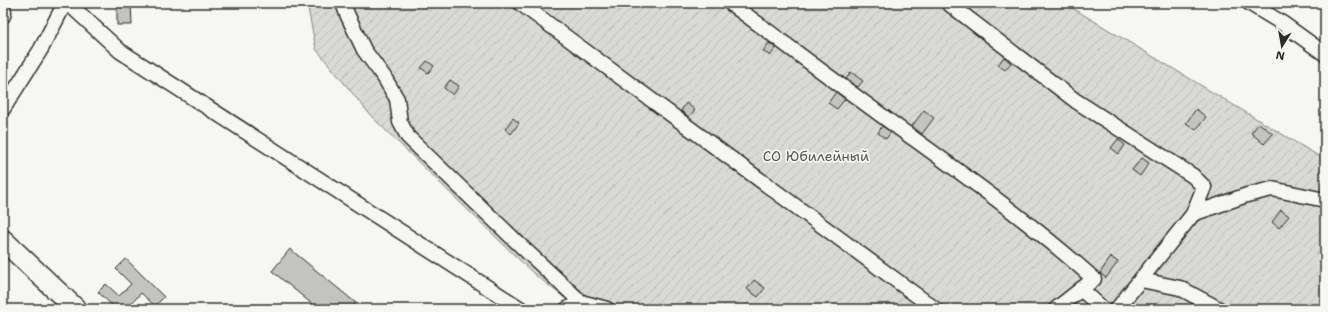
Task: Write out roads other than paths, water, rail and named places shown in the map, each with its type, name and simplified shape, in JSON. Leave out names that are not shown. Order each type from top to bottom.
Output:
[{"type":"highway","points":[[3,240],[76,309]]},
{"type":"street","points":[[343,3],[364,50],[384,77],[396,99],[400,122],[408,136],[581,302],[607,309]]},
{"type":"street","points":[[520,3],[935,309]]},
{"type":"street","points":[[730,3],[827,76],[980,186],[1061,249],[1094,279],[1056,309]]},
{"type":"street","points":[[948,3],[1076,101],[1193,176],[1204,187],[1193,214],[1117,309]]},
{"type":"street","points":[[1248,3],[1282,22],[1325,54]]},
{"type":"street","points":[[3,109],[41,49],[73,4],[120,51],[521,309]]},
{"type":"street","points":[[3,6],[3,16]]},
{"type":"street","points":[[1193,214],[1247,195],[1272,189],[1325,200]]},
{"type":"street","points":[[1140,280],[1180,288],[1219,309]]},
{"type":"street","points":[[1081,289],[1103,309]]},
{"type":"street","points":[[567,309],[581,302]]},
{"type":"park label","name":"СО Юбилейный","points":[[816,156]]}]
